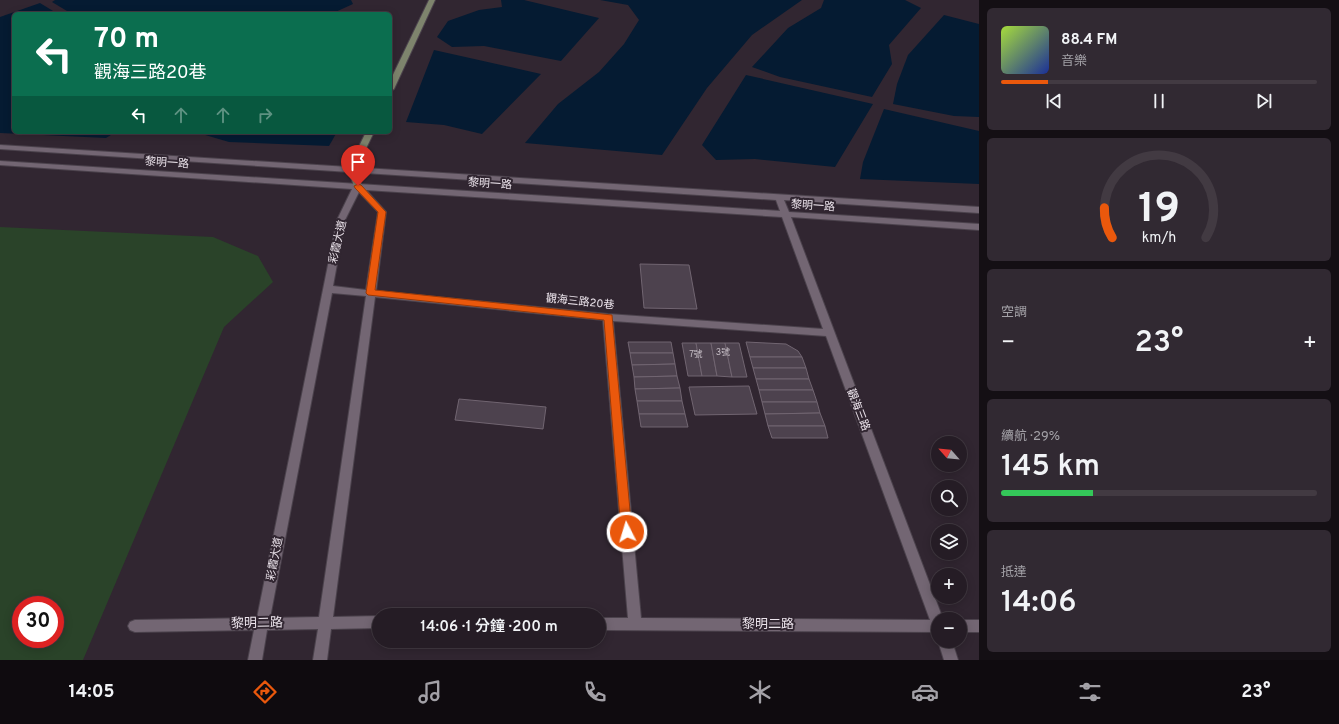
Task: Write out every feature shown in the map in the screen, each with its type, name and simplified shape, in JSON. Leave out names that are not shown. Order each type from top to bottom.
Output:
[{"type":"street","points":[[392,85],[432,0]]},
{"type":"street","points":[[320,660],[382,212],[358,186],[352,170],[369,134]]},
{"type":"street","name":"黎明一路","points":[[0,147],[979,210]]},
{"type":"street","name":"黎明一路","points":[[0,163],[979,227]]},
{"type":"street","name":"彩霞大道","points":[[255,660],[342,220],[358,186]]},
{"type":"street","name":"觀海三路","points":[[779,197],[934,612]]},
{"type":"street","name":"觀海三路20巷","points":[[328,289],[608,317],[830,333]]},
{"type":"street","points":[[608,317],[635,624]]},
{"type":"street","name":"黎明二路","points":[[135,626],[372,622]]},
{"type":"street","name":"黎明二路","points":[[606,624],[931,624]]},
{"type":"street","points":[[967,626],[979,626]]},
{"type":"street","points":[[947,648],[951,660]]},
{"type":"green space","points":[[0,227],[213,237],[258,256],[273,282],[224,327],[83,660],[0,660]]},
{"type":"water","points":[[55,0],[351,0],[353,4],[335,12],[69,12],[52,2]]},
{"type":"water","points":[[501,0],[524,0],[599,18],[561,61],[484,46],[452,47],[437,37],[448,21],[479,10],[502,7]]},
{"type":"water","points":[[600,0],[802,0],[752,35],[707,88],[662,155],[525,143],[558,104],[599,72],[624,44],[639,20],[628,5]]},
{"type":"water","points":[[824,0],[905,0],[921,8],[889,45],[892,64],[872,97],[780,77],[752,67],[788,28],[821,8]]},
{"type":"water","points":[[40,3],[55,12],[14,12]]},
{"type":"water","points":[[12,13],[12,134],[0,133],[0,17]]},
{"type":"water","points":[[944,15],[979,24],[979,117],[954,116],[893,104],[897,84],[908,55]]},
{"type":"water","points":[[434,50],[541,74],[482,134],[444,125],[406,122]]},
{"type":"water","points":[[746,75],[873,104],[835,167],[755,159],[716,160],[702,145]]},
{"type":"water","points":[[884,109],[979,131],[979,184],[860,179],[863,162]]},
{"type":"water","points":[[21,134],[113,134],[106,138]]},
{"type":"water","points":[[202,134],[336,134],[329,146],[229,142]]},
{"type":"building","points":[[640,264],[689,265],[697,309],[644,308]]},
{"type":"building","points":[[628,342],[671,342],[673,353],[630,353]]},
{"type":"building","points":[[746,342],[786,344],[798,351],[802,357],[750,357]]},
{"type":"building","points":[[682,343],[696,343],[702,376],[688,376]]},
{"type":"building","points":[[696,343],[711,343],[717,376],[702,376]]},
{"type":"building","points":[[711,343],[725,343],[732,377],[717,376]]},
{"type":"building","points":[[725,343],[739,343],[747,377],[732,377]]},
{"type":"building","points":[[630,353],[673,353],[675,364],[632,365]]},
{"type":"building","points":[[750,357],[802,357],[806,368],[753,368]]},
{"type":"building","points":[[675,364],[677,376],[634,377],[632,365]]},
{"type":"building","points":[[753,368],[806,368],[809,379],[756,379]]},
{"type":"building","points":[[677,376],[680,388],[635,389],[634,377]]},
{"type":"building","points":[[756,379],[809,379],[813,390],[759,390]]},
{"type":"building","points":[[749,386],[757,414],[695,415],[689,387]]},
{"type":"building","points":[[680,388],[682,401],[637,401],[635,389]]},
{"type":"building","points":[[759,390],[813,390],[817,402],[762,402]]},
{"type":"building","points":[[459,399],[546,407],[543,429],[455,420]]},
{"type":"building","points":[[637,401],[682,401],[685,414],[639,414]]},
{"type":"building","points":[[762,402],[817,402],[820,413],[765,414]]},
{"type":"building","points":[[820,413],[825,426],[768,426],[765,414]]},
{"type":"building","points":[[639,414],[685,414],[688,427],[641,427]]},
{"type":"building","points":[[768,426],[825,426],[828,438],[772,438]]},
{"type":"route","points":[[358,186],[382,212],[371,293],[608,317],[627,532]]}]
